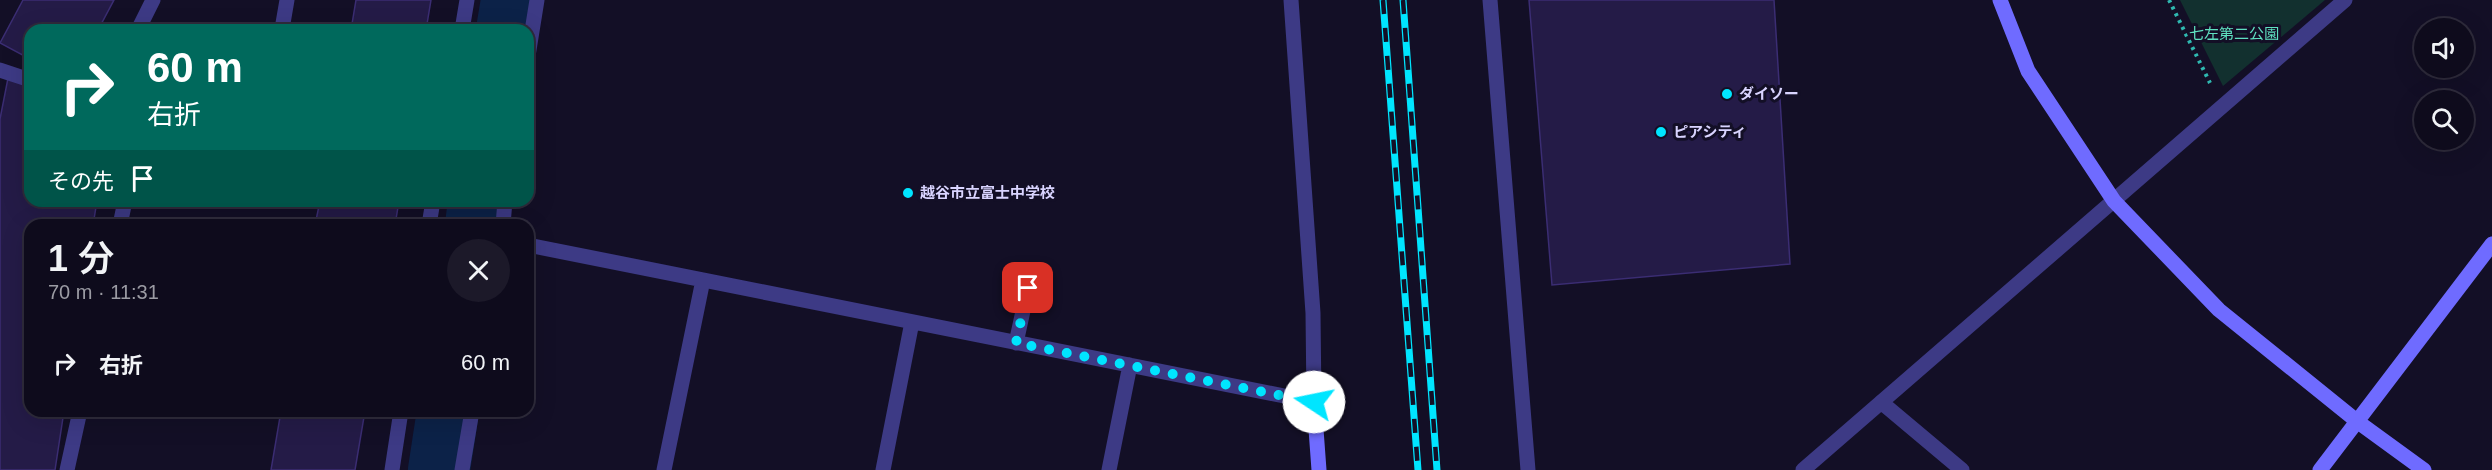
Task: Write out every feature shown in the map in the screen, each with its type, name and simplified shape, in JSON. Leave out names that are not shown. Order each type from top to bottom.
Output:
[{"type":"street","points":[[141,24],[153,0]]},
{"type":"street","points":[[283,24],[287,0]]},
{"type":"street","points":[[463,24],[467,0]]},
{"type":"street","points":[[533,24],[537,0]]},
{"type":"street","points":[[1291,0],[1313,313],[1314,402],[1319,470]]},
{"type":"street","points":[[1490,0],[1528,470]]},
{"type":"street","points":[[2000,0],[2028,71],[2114,201],[2219,310],[2358,422],[2424,470]]},
{"type":"street","points":[[1803,470],[2345,0]]},
{"type":"street","points":[[0,70],[24,78]]},
{"type":"street","points":[[2320,470],[2492,244]]},
{"type":"street","points":[[534,246],[1314,402]]},
{"type":"street","points":[[664,470],[703,280]]},
{"type":"street","points":[[1016,343],[1028,288]]},
{"type":"street","points":[[883,470],[912,322]]},
{"type":"street","points":[[1109,470],[1130,365]]},
{"type":"street","points":[[1881,402],[1962,470]]},
{"type":"street","points":[[67,470],[79,417]]},
{"type":"street","points":[[392,470],[400,417]]},
{"type":"street","points":[[462,470],[471,417]]},
{"type":"path","points":[[2169,0],[2212,88]]},
{"type":"green space","name":"七左第二公園","points":[[2180,0],[2325,0],[2223,86]]},
{"type":"building","points":[[23,0],[114,0],[101,24],[24,24],[24,56],[0,43]]},
{"type":"building","points":[[356,0],[431,0],[427,24],[352,24]]},
{"type":"building","name":"ピアシティ","points":[[1529,0],[1774,0],[1790,264],[1552,285]]},
{"type":"building","points":[[9,73],[24,84],[24,207],[96,207],[94,219],[24,219],[24,417],[63,417],[55,470],[0,470],[0,119]]},
{"type":"building","points":[[319,207],[398,207],[396,219],[316,219]]},
{"type":"building","points":[[280,417],[364,417],[355,470],[271,470]]},
{"type":"waterway","points":[[508,24],[512,0]]},
{"type":"waterway","points":[[477,219],[478,207]]},
{"type":"waterway","points":[[439,470],[447,417]]},
{"type":"railway","points":[[1383,0],[1418,470]]},
{"type":"railway","points":[[1403,0],[1437,470]]},
{"type":"place","name":"ダイソー","points":[[1727,94]]},
{"type":"place","name":"ピアシティ","points":[[1661,132]]},
{"type":"place","name":"越谷市立富士中学校","points":[[908,193]]},
{"type":"route","points":[[1028,288],[1016,343],[1314,402]]}]
